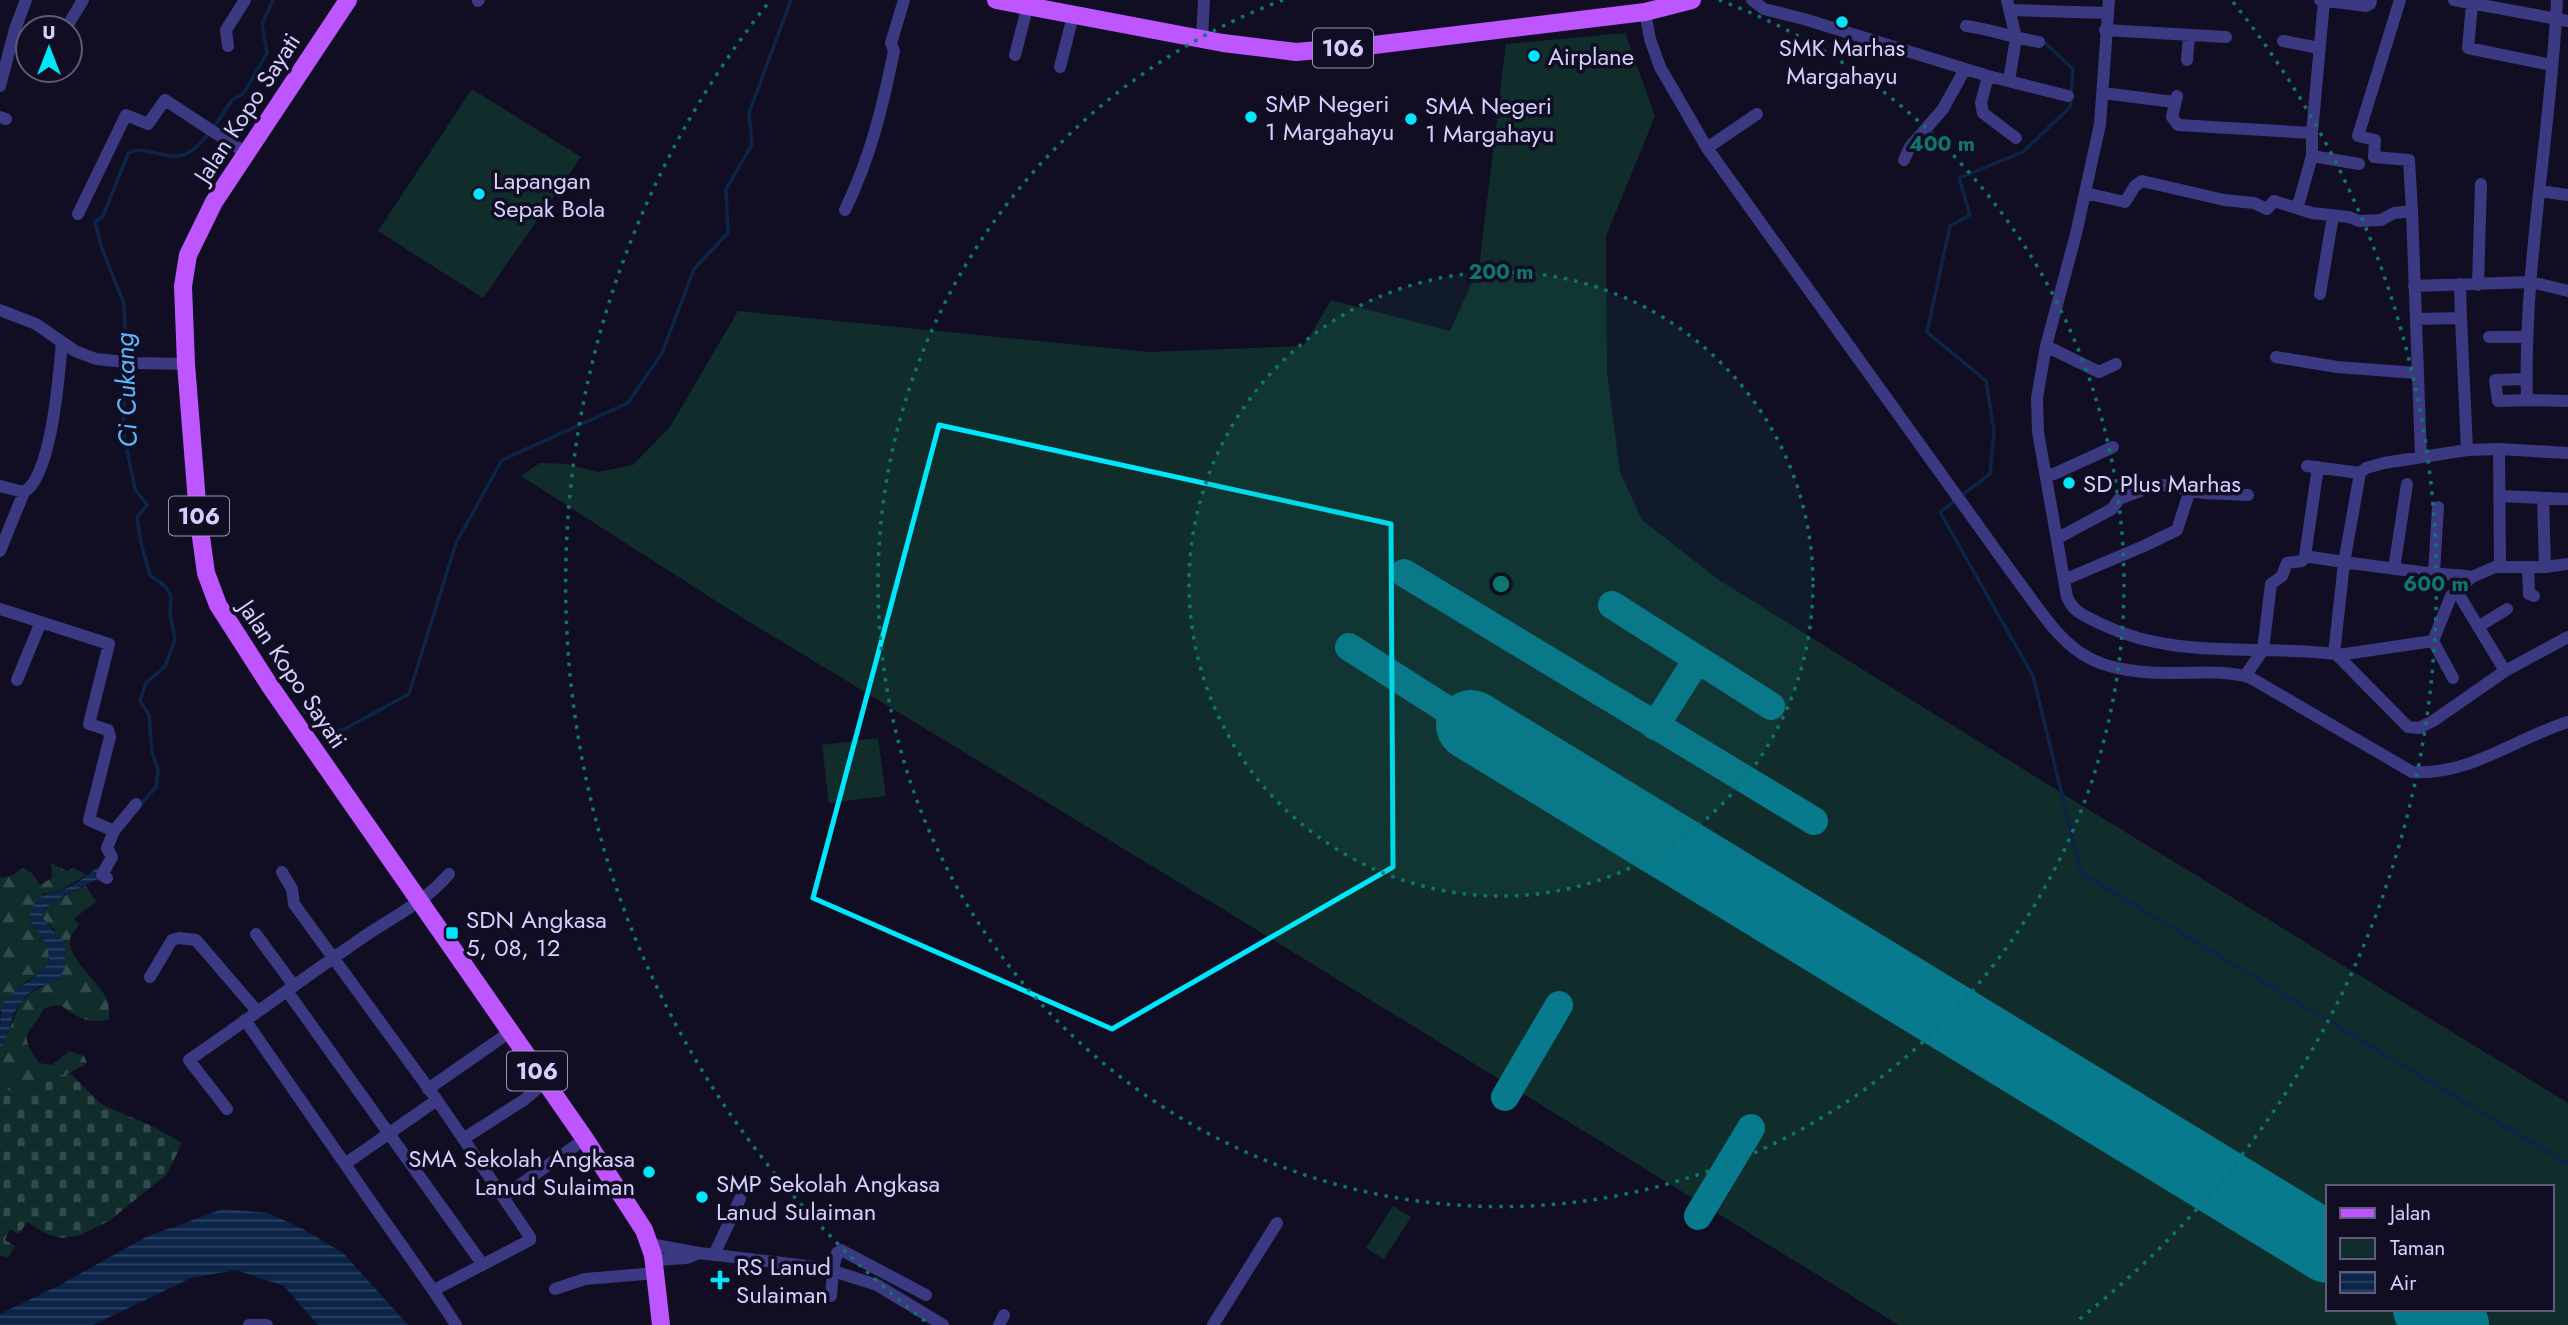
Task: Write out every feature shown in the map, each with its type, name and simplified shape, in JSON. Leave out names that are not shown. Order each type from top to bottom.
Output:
[{"type":"main road","name":"Jalan Kopo Sayati","points":[[348,0],[203,220],[188,255],[183,286],[186,364],[198,515],[206,573],[218,605],[282,705],[585,1139],[653,1259],[661,1325]]},
{"type":"main road","name":"106","points":[[996,0],[1028,3],[1073,16],[1265,50],[1311,52],[1645,12],[1692,0]]},
{"type":"street","points":[[228,46],[226,30],[246,0]]},
{"type":"street","points":[[845,211],[862,175],[879,123],[894,51],[891,43],[904,0]]},
{"type":"street","points":[[1202,38],[1204,0]]},
{"type":"street","points":[[1752,0],[1764,9],[1989,76],[2068,96]]},
{"type":"street","points":[[2300,202],[2312,156],[2322,0],[2368,6],[2371,0]]},
{"type":"street","points":[[2400,0],[2358,136],[2375,140],[2374,156],[2409,160],[2421,457]]},
{"type":"street","points":[[2454,0],[2562,19]]},
{"type":"street","points":[[2527,400],[2527,337],[2539,191],[2551,65],[2562,19],[2557,0]]},
{"type":"street","points":[[1015,55],[1028,3]]},
{"type":"street","points":[[2476,3],[2468,48],[2551,65]]},
{"type":"street","points":[[2009,81],[2016,38],[2009,5],[2108,6],[2098,135],[2077,234],[2046,346],[2036,411],[2068,601],[2078,613],[2129,636],[2169,646],[2336,654],[2432,641]]},
{"type":"street","points":[[1645,12],[1650,39],[1660,67],[1707,148],[2050,623],[2077,652],[2104,666],[2129,672],[2245,676],[2412,772],[2459,767],[2568,722]]},
{"type":"street","points":[[1060,67],[1073,16]]},
{"type":"street","points":[[1966,26],[1986,27],[2016,38],[2039,42]]},
{"type":"street","points":[[2105,30],[2226,37]]},
{"type":"street","points":[[0,86],[14,33]]},
{"type":"street","points":[[2187,60],[2189,36]]},
{"type":"street","points":[[2283,41],[2319,48]]},
{"type":"street","points":[[1904,160],[1910,147],[1943,109],[1965,69]]},
{"type":"street","points":[[1989,76],[1981,103],[1983,113],[2016,138]]},
{"type":"street","points":[[2103,93],[2176,99],[2173,119],[2178,125],[2312,133]]},
{"type":"street","points":[[78,214],[127,115],[148,124],[163,101],[168,100],[246,153]]},
{"type":"street","points":[[1707,148],[1757,114]]},
{"type":"street","points":[[2312,156],[2358,164]]},
{"type":"street","points":[[2085,193],[2124,202],[2137,184],[2150,182],[2197,195],[2254,203],[2267,209],[2274,201],[2312,213],[2373,222],[2394,213],[2412,211]]},
{"type":"street","points":[[2477,285],[2481,184]]},
{"type":"street","points":[[2539,191],[2568,195]]},
{"type":"street","points":[[2320,294],[2333,216]]},
{"type":"street","points":[[2414,286],[2531,282],[2568,290]]},
{"type":"street","points":[[2460,284],[2467,450]]},
{"type":"street","points":[[0,310],[36,324],[86,356],[136,363],[186,364]]},
{"type":"street","points":[[2416,319],[2462,318]]},
{"type":"street","points":[[2488,337],[2527,337]]},
{"type":"street","points":[[0,551],[24,492],[38,475],[48,448],[62,342]]},
{"type":"street","points":[[2046,346],[2099,372],[2116,364]]},
{"type":"street","points":[[2276,357],[2337,367],[2417,373]]},
{"type":"street","points":[[2526,379],[2495,380],[2498,401],[2568,401]]},
{"type":"street","points":[[2047,474],[2054,474],[2113,447]]},
{"type":"street","points":[[2499,449],[2500,567]]},
{"type":"street","points":[[2245,676],[2263,650],[2271,584],[2282,576],[2287,563],[2302,561],[2305,556],[2312,466],[2360,473],[2376,464],[2467,450],[2568,453]]},
{"type":"street","points":[[2360,473],[2344,563],[2336,654],[2399,719],[2413,729],[2419,728],[2505,671],[2568,637]]},
{"type":"street","points":[[2394,569],[2407,484]]},
{"type":"street","points":[[2058,538],[2112,509],[2119,499],[2154,486],[2167,485],[2190,490],[2248,495]]},
{"type":"street","points":[[0,486],[24,492]]},
{"type":"street","points":[[2066,579],[2177,530],[2190,490]]},
{"type":"street","points":[[2498,496],[2568,499]]},
{"type":"street","points":[[2543,498],[2545,567]]},
{"type":"street","points":[[2434,574],[2438,507]]},
{"type":"street","points":[[2305,556],[2472,577]]},
{"type":"street","points":[[2432,641],[2449,601],[2456,590],[2472,577],[2490,568],[2568,564]]},
{"type":"street","points":[[2528,568],[2529,594],[2534,596]]},
{"type":"street","points":[[2456,590],[2505,671]]},
{"type":"street","points":[[0,609],[109,643],[89,724],[108,730],[110,737],[89,820],[114,831]]},
{"type":"street","points":[[2478,627],[2507,609]]},
{"type":"street","points":[[17,680],[41,622]]},
{"type":"street","points":[[2432,641],[2453,678]]},
{"type":"street","points":[[107,878],[102,875],[114,831],[136,804]]},
{"type":"street","points":[[282,872],[292,889],[294,904],[437,1100],[531,1239],[434,1290]]},
{"type":"street","points":[[227,1109],[190,1060],[332,959],[422,905],[449,874]]},
{"type":"street","points":[[256,934],[290,989],[483,1265]]},
{"type":"street","points":[[150,978],[172,940],[180,937],[196,940],[257,1011]]},
{"type":"street","points":[[245,1020],[456,1325]]},
{"type":"street","points":[[428,1089],[510,1032]]},
{"type":"street","points":[[463,1139],[524,1100],[545,1082]]},
{"type":"street","points":[[345,1164],[437,1100]]},
{"type":"street","points":[[503,1197],[585,1139]]},
{"type":"street","points":[[715,1255],[740,1199]]},
{"type":"street","points":[[1213,1325],[1277,1223]]},
{"type":"street","points":[[831,1296],[837,1252],[841,1251],[926,1296]]},
{"type":"street","points":[[555,1289],[653,1259],[699,1253],[833,1270],[877,1285],[943,1325]]},
{"type":"street","points":[[248,1325],[267,1325]]},
{"type":"highlighted area","points":[[939,425],[1391,524],[1393,867],[1112,1029],[813,898]]},
{"type":"green space","points":[[1625,33],[1655,116],[1606,236],[1607,373],[1620,472],[1642,520],[1719,580],[2568,1103],[2568,1325],[1899,1325],[738,615],[521,476],[540,463],[567,464],[598,472],[633,465],[670,427],[738,311],[1149,352],[1304,346],[1331,300],[1450,331],[1479,267],[1506,44]]},
{"type":"green space","name":"Lapangan Sepak Bola","points":[[472,89],[581,157],[483,298],[378,231]]},
{"type":"green space","points":[[878,738],[886,796],[829,803],[822,745]]},
{"type":"green space","points":[[51,863],[67,871],[74,868],[86,875],[61,890],[43,894],[30,922],[47,947],[48,960],[39,973],[18,988],[0,1011],[0,878],[13,875],[22,868],[32,873],[40,885],[52,878]]},
{"type":"green space","points":[[86,886],[96,902],[74,918],[79,925],[70,939],[71,947],[79,963],[105,995],[109,1019],[89,1021],[60,1005],[44,1008],[27,1038],[39,1063],[52,1065],[69,1051],[84,1056],[87,1063],[70,1073],[48,1078],[19,1099],[0,1083],[0,1049],[22,1002],[35,990],[58,980],[55,930],[43,919],[42,913],[57,899]]},
{"type":"green space","points":[[70,1073],[101,1104],[156,1128],[182,1143],[167,1174],[109,1221],[81,1235],[62,1238],[47,1234],[27,1222],[19,1234],[10,1229],[5,1240],[15,1246],[8,1258],[1,1255],[0,1257],[0,1083],[19,1098],[48,1078]]},
{"type":"green space","points":[[1393,1206],[1411,1217],[1384,1259],[1366,1248]]},
{"type":"water","points":[[102,864],[98,879],[57,899],[42,912],[43,919],[65,944],[65,968],[58,980],[38,987],[28,994],[14,1013],[5,1042],[0,1048],[1,1009],[5,1001],[48,963],[46,944],[29,917],[33,907],[37,900],[46,894],[73,885]]},
{"type":"water","points":[[223,1209],[268,1213],[303,1229],[343,1253],[408,1325],[318,1325],[284,1286],[236,1270],[191,1278],[93,1325],[0,1325],[0,1314],[58,1286],[146,1237]]},
{"type":"waterway","name":"Ci Cukang","points":[[214,127],[232,100],[244,93],[267,53],[262,24],[273,0]]},
{"type":"waterway","points":[[303,711],[341,731],[409,694],[456,543],[502,460],[628,403],[662,353],[694,269],[728,233],[726,189],[752,145],[749,113],[791,0]]},
{"type":"waterway","points":[[2044,42],[2073,69],[2070,107],[2023,152],[1959,178],[1970,215],[1950,226],[1927,332],[1986,381],[1994,431],[1990,474],[1940,512],[2033,676],[2081,873],[2568,1164]]},
{"type":"waterway","name":"Ci Cukang","points":[[126,358],[124,304],[101,246],[95,222],[103,216],[128,154],[141,150],[170,156],[184,155],[209,133]]},
{"type":"waterway","name":"Ci Cukang","points":[[125,366],[123,430],[135,489],[147,505],[137,517],[141,543],[150,575],[166,587],[171,597],[170,614],[175,640],[165,666],[146,683],[140,701],[149,715],[152,752],[158,770],[156,787],[139,807]]},
{"type":"taxiway","points":[[1404,573],[1814,821]]},
{"type":"taxiway","points":[[1612,605],[1771,706]]},
{"type":"taxiway","points":[[1349,647],[1471,725]]},
{"type":"taxiway","points":[[1655,726],[1697,660]]},
{"type":"taxiway","points":[[1505,1097],[1559,1005]]},
{"type":"taxiway","points":[[1698,1216],[1751,1128]]},
{"type":"runway","points":[[1471,725],[2326,1247]]},
{"type":"runway","points":[[2431,1311],[2454,1325]]},
{"type":"place","name":"SMK Marhas Margahayu","points":[[1842,22]]},
{"type":"place","name":"Airplane","points":[[1534,56]]},
{"type":"place","name":"SMP Negeri 1 Margahayu","points":[[1251,117]]},
{"type":"place","name":"SMA Negeri 1 Margahayu","points":[[1411,119]]},
{"type":"place","name":"Lapangan Sepak Bola","points":[[479,194]]},
{"type":"place","name":"SD Plus Marhas","points":[[2069,483]]},
{"type":"place","name":"SDN Angkasa 5, 08, 12","points":[[452,933]]},
{"type":"place","name":"SMA Sekolah Angkasa Lanud Sulaiman","points":[[649,1172]]},
{"type":"place","name":"SMP Sekolah Angkasa Lanud Sulaiman","points":[[702,1197]]},
{"type":"place","name":"RS Lanud Sulaiman","points":[[720,1280]]}]
